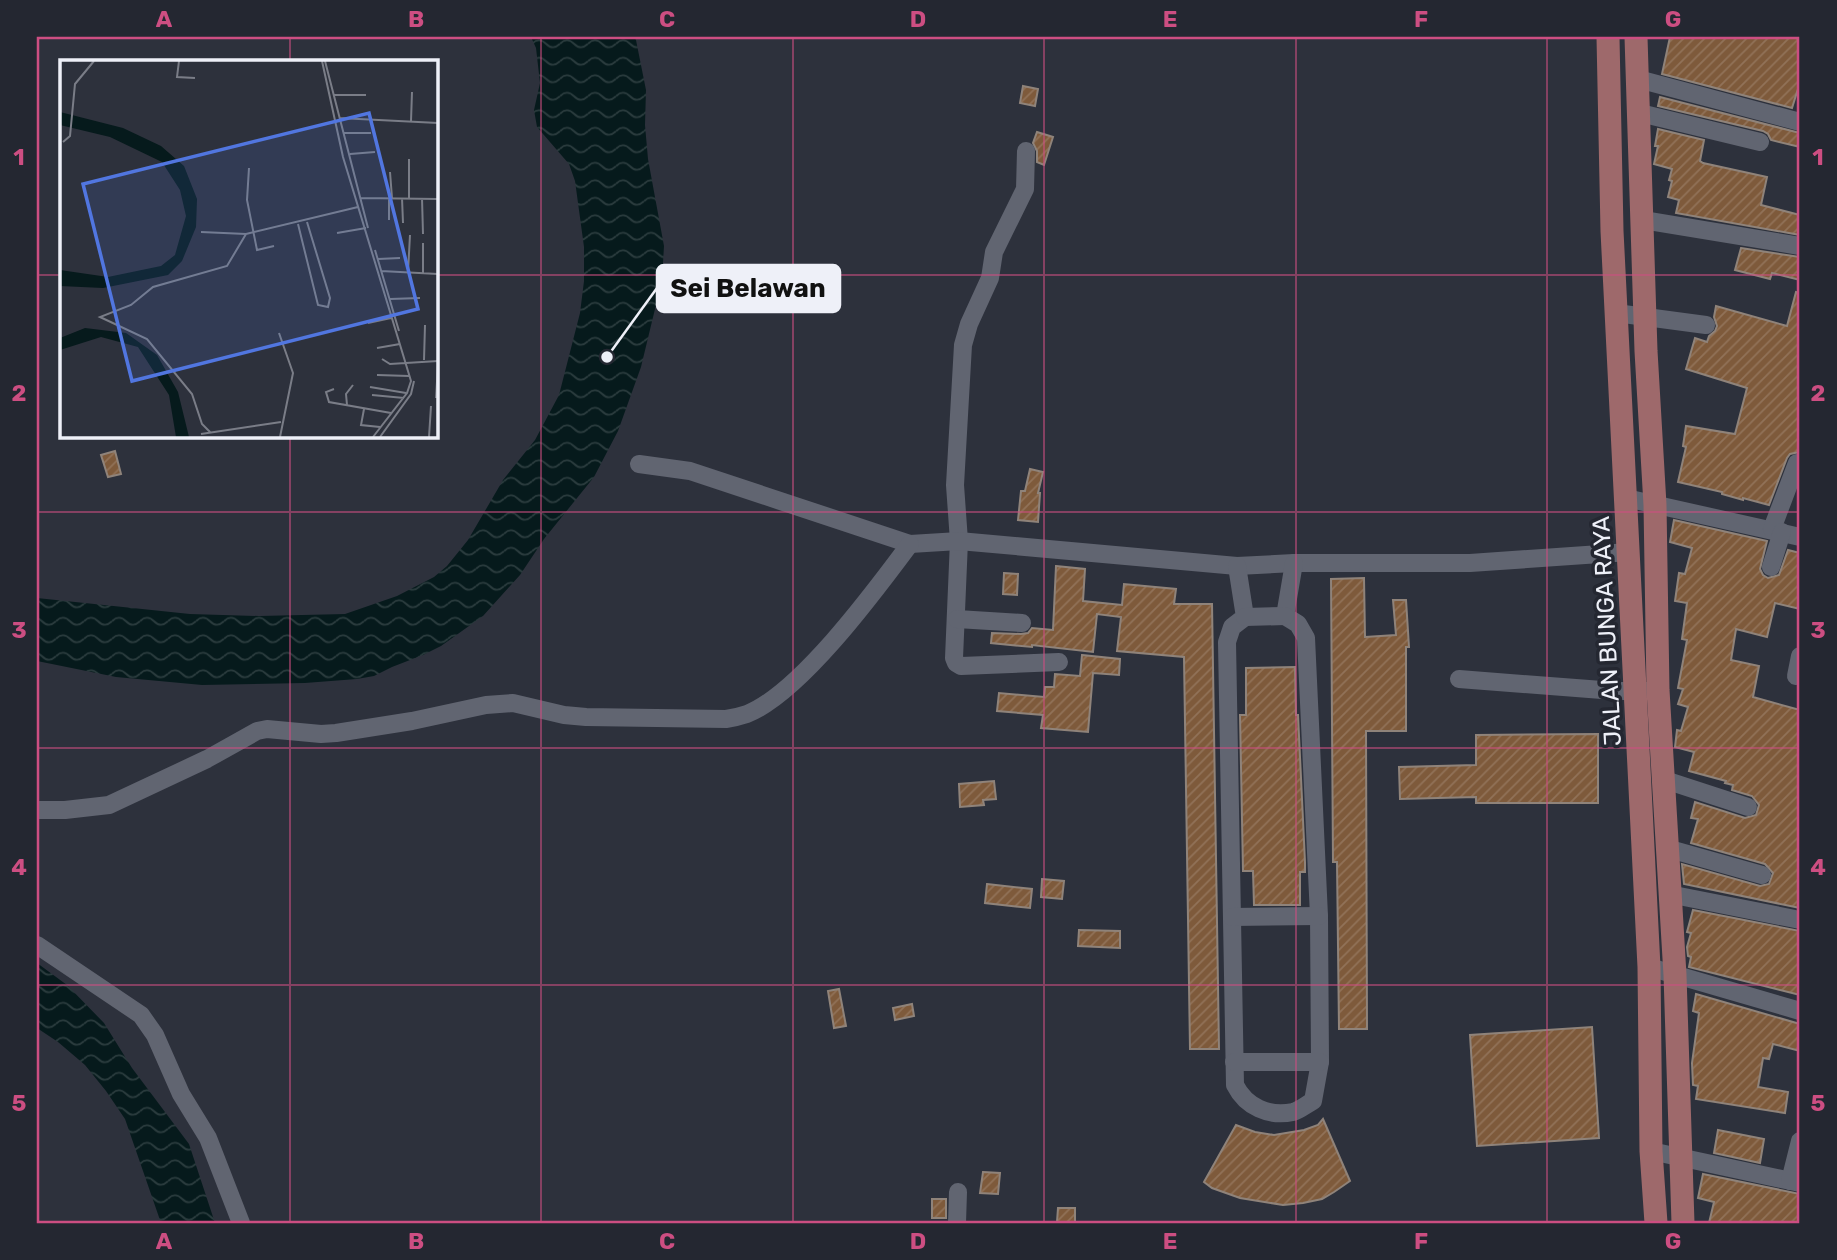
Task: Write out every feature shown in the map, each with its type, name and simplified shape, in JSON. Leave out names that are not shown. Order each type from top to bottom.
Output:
[{"type":"main road","name":"JALAN BUNGA RAYA","points":[[1608,37],[1612,231],[1629,552],[1647,691],[1662,779],[1675,975],[1683,1223]]},
{"type":"main road","name":"JALAN BUNGA RAYA","points":[[1636,37],[1644,317],[1655,505],[1647,691],[1651,1151],[1656,1223]]},
{"type":"street","points":[[1638,79],[1800,122]]},
{"type":"street","points":[[1640,113],[1760,142]]},
{"type":"street","points":[[1026,151],[1025,189],[995,252],[990,278],[969,324],[963,345],[954,485],[958,541],[954,658],[961,666],[1059,662]]},
{"type":"street","points":[[1643,220],[1800,246]]},
{"type":"street","points":[[1616,313],[1706,325]]},
{"type":"street","points":[[1771,567],[1777,530],[1797,463]]},
{"type":"street","points":[[639,464],[690,471],[910,544],[958,541],[1237,566],[1470,563],[1629,552]]},
{"type":"street","points":[[1626,498],[1800,537]]},
{"type":"street","points":[[37,810],[109,805],[207,759],[257,731],[267,729],[336,733],[411,722],[486,705],[513,704],[586,717],[726,719],[748,713],[783,690],[807,667],[871,595],[910,544]]},
{"type":"street","points":[[1285,616],[1294,564]]},
{"type":"street","points":[[1237,566],[1245,617]]},
{"type":"street","points":[[1285,616],[1298,624],[1306,638],[1319,916],[1320,1062],[1313,1101],[1293,1112],[1268,1111],[1253,1107],[1242,1099],[1235,1085],[1227,642],[1232,627],[1245,617],[1285,616]]},
{"type":"street","points":[[957,619],[1022,623]]},
{"type":"street","points":[[1796,676],[1800,656]]},
{"type":"street","points":[[1459,679],[1647,691]]},
{"type":"street","points":[[1662,779],[1748,807]]},
{"type":"street","points":[[1666,848],[1762,875]]},
{"type":"street","points":[[1669,894],[1800,920]]},
{"type":"street","points":[[1232,917],[1319,916]]},
{"type":"street","points":[[37,945],[141,1015],[155,1035],[181,1094],[208,1138],[241,1223]]},
{"type":"street","points":[[1649,967],[1800,1011]]},
{"type":"street","points":[[1234,1062],[1320,1062]]},
{"type":"street","points":[[1651,1151],[1795,1182],[1800,1141]]},
{"type":"street","points":[[957,1223],[958,1192]]},
{"type":"water","points":[[531,37],[634,37],[636,40],[646,90],[648,159],[664,246],[662,280],[641,367],[618,431],[594,477],[544,539],[520,575],[483,616],[441,646],[374,676],[305,683],[202,685],[116,677],[37,661],[37,598],[190,614],[345,614],[397,596],[434,577],[447,566],[468,540],[503,480],[535,440],[559,395],[580,313],[584,247],[575,181],[569,164],[537,127],[534,110],[540,83],[536,48]]},
{"type":"water","points":[[37,963],[67,985],[104,1023],[132,1068],[189,1144],[215,1223],[161,1223],[125,1119],[85,1065],[37,1028]]},
{"type":"building","points":[[1670,37],[1800,39],[1800,89],[1792,108],[1662,74]]},
{"type":"building","points":[[1023,86],[1038,89],[1035,106],[1020,103]]},
{"type":"building","points":[[1660,97],[1800,133],[1800,147],[1771,140],[1763,131],[1658,106]]},
{"type":"building","points":[[1658,129],[1704,140],[1700,161],[1703,163],[1767,177],[1761,205],[1800,215],[1800,235],[1676,213],[1679,200],[1668,197],[1672,169],[1654,164]]},
{"type":"building","points":[[1037,132],[1053,137],[1044,165],[1037,162],[1037,151],[1033,143]]},
{"type":"building","points":[[1741,248],[1800,257],[1800,280],[1772,273],[1770,279],[1735,270]]},
{"type":"building","points":[[1796,292],[1800,293],[1800,452],[1790,454],[1787,458],[1769,505],[1678,482],[1686,447],[1683,446],[1686,426],[1735,434],[1747,388],[1686,369],[1695,338],[1707,342],[1715,331],[1716,306],[1787,326]]},
{"type":"building","points":[[115,451],[121,474],[108,477],[101,455]]},
{"type":"building","points":[[1030,469],[1043,472],[1038,493],[1038,522],[1018,520],[1021,491],[1025,491]]},
{"type":"building","points":[[1674,520],[1767,541],[1760,569],[1768,578],[1779,575],[1788,550],[1800,553],[1800,609],[1775,603],[1767,637],[1736,629],[1731,660],[1759,666],[1753,697],[1800,710],[1800,908],[1684,884],[1682,864],[1760,886],[1769,884],[1773,873],[1765,864],[1691,843],[1698,819],[1691,818],[1695,802],[1745,818],[1756,815],[1759,805],[1752,796],[1732,790],[1733,785],[1725,783],[1726,781],[1689,771],[1694,752],[1675,747],[1677,730],[1681,731],[1688,707],[1678,704],[1683,689],[1678,688],[1687,640],[1682,639],[1687,603],[1675,601],[1679,573],[1685,574],[1692,548],[1670,542]]},
{"type":"building","points":[[1056,566],[1085,569],[1083,601],[1122,605],[1124,584],[1176,589],[1174,604],[1212,604],[1219,1049],[1190,1049],[1184,657],[1117,651],[1121,617],[1097,614],[1093,652],[991,643],[992,633],[1021,634],[1028,633],[1032,628],[1053,630]]},
{"type":"building","points":[[1004,573],[1018,574],[1017,595],[1003,594]]},
{"type":"building","points":[[1364,578],[1365,637],[1396,635],[1393,600],[1406,600],[1409,647],[1406,647],[1406,731],[1366,731],[1367,1029],[1339,1029],[1337,862],[1333,862],[1331,579]]},
{"type":"building","points":[[1082,655],[1120,659],[1119,675],[1093,673],[1088,732],[1041,728],[1043,715],[997,711],[999,693],[1044,697],[1045,687],[1054,687],[1055,674],[1080,676]]},
{"type":"building","points":[[1295,667],[1305,862],[1305,872],[1300,872],[1300,905],[1254,905],[1253,871],[1243,871],[1240,715],[1246,715],[1246,668]]},
{"type":"building","points":[[1598,734],[1598,803],[1476,803],[1476,797],[1400,799],[1399,767],[1476,765],[1476,735]]},
{"type":"building","points":[[994,781],[996,799],[983,800],[984,805],[960,807],[959,784]]},
{"type":"building","points":[[1042,879],[1064,881],[1062,899],[1041,897]]},
{"type":"building","points":[[987,884],[1032,889],[1030,908],[985,903]]},
{"type":"building","points":[[1693,910],[1800,931],[1800,995],[1689,967],[1691,957],[1688,956],[1687,947],[1691,933],[1687,932]]},
{"type":"building","points":[[1079,930],[1120,931],[1120,948],[1078,946]]},
{"type":"building","points":[[839,989],[846,1026],[834,1028],[828,991]]},
{"type":"building","points":[[1696,994],[1800,1024],[1800,1051],[1773,1044],[1769,1059],[1763,1058],[1758,1087],[1788,1092],[1785,1113],[1696,1099],[1698,1086],[1693,1085],[1692,1063],[1699,1013],[1693,1011]]},
{"type":"building","points":[[912,1004],[914,1016],[895,1020],[893,1008]]},
{"type":"building","points":[[1592,1027],[1599,1138],[1477,1146],[1470,1035]]},
{"type":"building","points":[[1323,1119],[1350,1181],[1322,1199],[1283,1205],[1240,1198],[1212,1188],[1204,1182],[1236,1125],[1274,1135],[1304,1130],[1318,1125]]},
{"type":"building","points":[[1718,1130],[1764,1139],[1760,1163],[1714,1153]]},
{"type":"building","points":[[983,1172],[1000,1173],[998,1194],[980,1193]]},
{"type":"building","points":[[1703,1174],[1800,1194],[1800,1223],[1709,1223],[1714,1202],[1698,1198]]},
{"type":"building","points":[[932,1199],[946,1199],[946,1218],[932,1218]]},
{"type":"building","points":[[1058,1208],[1075,1208],[1075,1223],[1057,1222]]},
{"type":"place","name":"Sei Belawan","points":[[607,357]]}]
